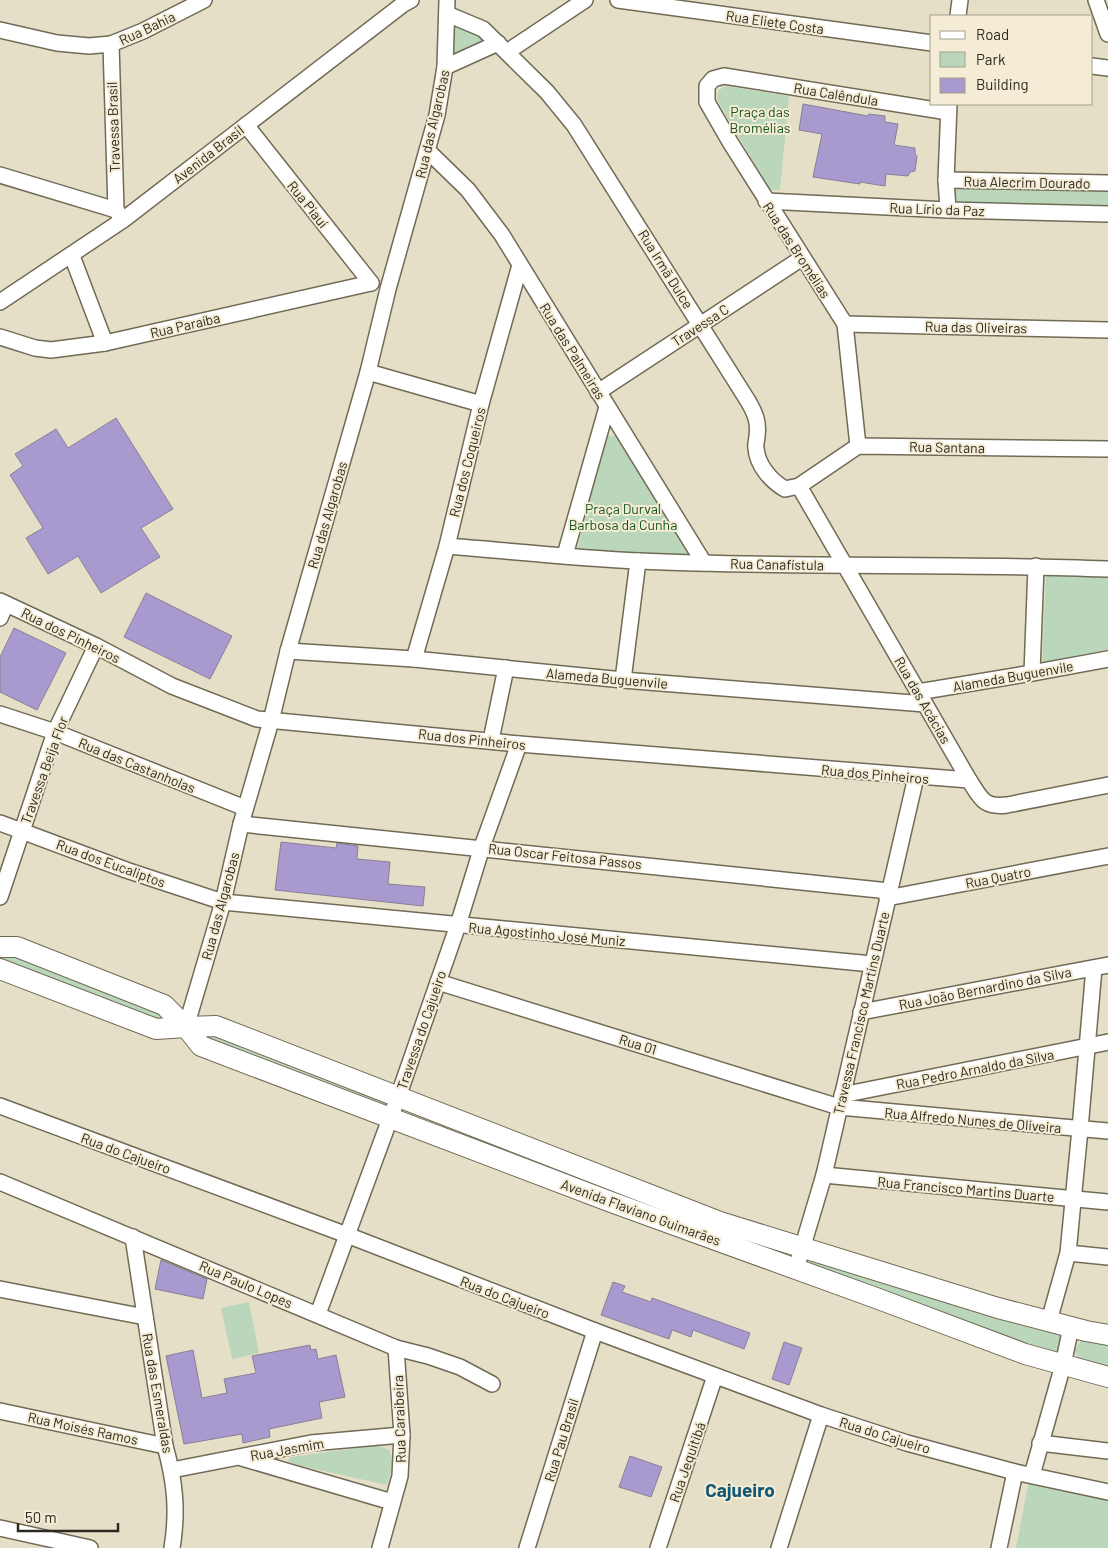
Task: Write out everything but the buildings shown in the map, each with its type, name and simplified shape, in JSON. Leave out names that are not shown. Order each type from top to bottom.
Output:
[{"type":"main road","name":"Avenida Flaviano Guimarães","points":[[0,947],[16,947],[164,1005],[186,1027],[201,1046],[611,1202],[1026,1354],[1108,1377]]},
{"type":"main road","name":"Avenida Flaviano Guimarães","points":[[0,969],[156,1029],[216,1026],[720,1222],[998,1308],[1108,1335]]},
{"type":"street","name":"Rua Bahia","points":[[0,30],[57,43],[89,46],[111,44],[143,31],[204,0]]},
{"type":"street","points":[[445,67],[503,48],[585,0]]},
{"type":"street","name":"Rua Eliete Costa","points":[[618,0],[930,43]]},
{"type":"street","points":[[958,15],[960,0]]},
{"type":"street","points":[[1096,0],[1108,34]]},
{"type":"street","name":"Avenida Brasil","points":[[0,302],[72,256],[119,215],[246,125],[404,2]]},
{"type":"street","name":"Rua Irmã Dulce","points":[[447,7],[483,29],[560,106],[574,125],[701,324],[755,414],[758,424],[755,447],[766,473],[776,484],[785,489],[799,486]]},
{"type":"street","name":"Rua das Algarobas","points":[[186,1027],[223,902],[241,824],[271,721],[288,651],[368,372],[388,289],[428,151],[437,115],[445,67],[447,7]]},
{"type":"street","name":"Travessa Brasil","points":[[111,44],[119,215]]},
{"type":"street","points":[[1093,66],[1108,68]]},
{"type":"street","name":"Rua Calêndula","points":[[724,76],[949,108]]},
{"type":"street","name":"Rua das Bromélias","points":[[724,76],[713,79],[707,86],[708,102],[766,201],[845,324],[858,446]]},
{"type":"street","points":[[948,210],[946,180],[949,108]]},
{"type":"street","name":"Rua Piauí","points":[[246,125],[370,283]]},
{"type":"street","name":"Rua das Palmeiras","points":[[428,151],[468,190],[502,235],[704,563]]},
{"type":"street","points":[[0,175],[119,215]]},
{"type":"street","name":"Rua Alecrim Dourado","points":[[946,180],[1108,183]]},
{"type":"street","name":"Rua Lírio da Paz","points":[[766,201],[948,210],[1108,214]]},
{"type":"street","points":[[72,256],[106,343]]},
{"type":"street","name":"Travessa C","points":[[598,392],[802,258]]},
{"type":"street","name":"Rua dos Coqueiros","points":[[414,659],[447,546],[481,404],[520,265]]},
{"type":"street","points":[[370,283],[388,289]]},
{"type":"street","name":"Rua Paraíba","points":[[0,337],[35,348],[51,350],[106,343],[370,283]]},
{"type":"street","name":"Rua das Oliveiras","points":[[845,324],[1108,330]]},
{"type":"street","points":[[368,372],[481,404]]},
{"type":"street","points":[[565,555],[607,407]]},
{"type":"street","points":[[799,486],[858,446]]},
{"type":"street","name":"Rua Santana","points":[[858,446],[1108,448]]},
{"type":"street","name":"Rua das Acácias","points":[[799,486],[983,801],[988,805],[1007,805],[1108,785]]},
{"type":"street","name":"Rua Canafístula","points":[[447,546],[638,561],[1036,566],[1108,569]]},
{"type":"street","points":[[623,680],[638,561]]},
{"type":"street","points":[[1032,674],[1036,566]]},
{"type":"street","name":"Rua dos Pinheiros","points":[[2,608],[96,646],[172,686],[257,720],[519,744],[969,780]]},
{"type":"street","name":"Travessa Beija Flor","points":[[0,896],[55,732],[96,646]]},
{"type":"street","name":"Alameda Buguenvile","points":[[288,651],[414,659],[623,680],[922,698],[1108,659]]},
{"type":"street","points":[[491,740],[506,668]]},
{"type":"street","name":"Rua das Castanholas","points":[[0,714],[55,732],[246,808]]},
{"type":"street","name":"Travessa do Cajueiro","points":[[318,1314],[398,1096],[519,744]]},
{"type":"street","name":"Travessa Francisco Martins Duarte","points":[[796,1269],[804,1248],[824,1175],[916,777]]},
{"type":"street","name":"Rua dos Eucaliptos","points":[[0,822],[126,870],[223,902]]},
{"type":"street","name":"Rua Oscar Feitosa Passos","points":[[241,824],[482,848],[888,894]]},
{"type":"street","name":"Rua Quatro","points":[[888,894],[1108,856]]},
{"type":"street","name":"Rua Agostinho José Muniz","points":[[223,902],[872,964]]},
{"type":"street","points":[[1049,1321],[1068,1252],[1087,1047],[1101,966]]},
{"type":"street","name":"Rua João Bernardino da Silva","points":[[861,1012],[1101,966]]},
{"type":"street","name":"Rua 01","points":[[438,982],[840,1101]]},
{"type":"street","name":"Rua Pedro Arnaldo da Silva","points":[[840,1101],[1108,1042]]},
{"type":"street","name":"Rua Alfredo Nunes de Oliveira","points":[[840,1101],[1108,1131]]},
{"type":"street","name":"Rua do Cajueiro","points":[[0,1106],[347,1235],[595,1331],[820,1415],[907,1443],[1015,1472],[1108,1492]]},
{"type":"street","name":"Rua Francisco Martins Duarte","points":[[824,1175],[1108,1202]]},
{"type":"street","name":"Rua Paulo Lopes","points":[[0,1182],[396,1348],[460,1367],[492,1384]]},
{"type":"street","name":"Rua das Esmeraldas","points":[[133,1237],[165,1446],[172,1470],[176,1508],[172,1548]]},
{"type":"street","points":[[1068,1252],[1108,1257]]},
{"type":"street","points":[[0,1289],[145,1317]]},
{"type":"street","points":[[1032,1475],[1063,1365],[1071,1327]]},
{"type":"street","name":"Rua Pau Brasil","points":[[527,1548],[595,1331]]},
{"type":"street","name":"Rua Caraibeira","points":[[380,1548],[400,1476],[402,1435],[396,1348]]},
{"type":"street","name":"Rua Jequitibá","points":[[658,1548],[715,1376]]},
{"type":"street","name":"Rua Moisés Ramos","points":[[0,1411],[165,1446]]},
{"type":"street","points":[[779,1548],[820,1415]]},
{"type":"street","name":"Rua Jasmim","points":[[172,1470],[311,1443],[402,1435]]},
{"type":"street","points":[[1040,1444],[1108,1451]]},
{"type":"street","points":[[241,1458],[392,1502]]},
{"type":"street","points":[[999,1548],[1015,1472]]},
{"type":"street","points":[[0,1528],[90,1548]]},
{"type":"green space","points":[[454,24],[490,42],[453,60]]},
{"type":"green space","name":"Praça das Bromélias","points":[[725,86],[789,96],[780,190],[770,190],[717,100],[718,91]]},
{"type":"green space","points":[[961,186],[1108,188],[1108,206],[957,202],[953,199],[954,188]]},
{"type":"green space","name":"Praça Durval Barbosa da Cunha","points":[[606,436],[615,436],[689,551],[686,557],[577,550]]},
{"type":"green space","points":[[1046,575],[1108,577],[1108,653],[1042,666]]},
{"type":"green space","points":[[9,949],[166,1011],[161,1026],[4,966],[1,958],[3,953]]},
{"type":"green space","points":[[202,1029],[386,1103],[383,1108],[203,1046]]},
{"type":"green space","points":[[810,1258],[1058,1330],[1060,1337],[1059,1346],[1055,1355],[809,1268]]},
{"type":"green space","points":[[249,1302],[259,1353],[232,1359],[221,1308]]},
{"type":"green space","points":[[1084,1336],[1108,1340],[1108,1373],[1080,1365],[1075,1350]]},
{"type":"green space","points":[[373,1446],[389,1450],[391,1454],[391,1471],[387,1485],[297,1465],[288,1461],[291,1457]]},
{"type":"green space","points":[[1029,1480],[1108,1499],[1108,1548],[1016,1548]]},
{"type":"district","name":"Cajueiro","points":[[740,1489]]}]
